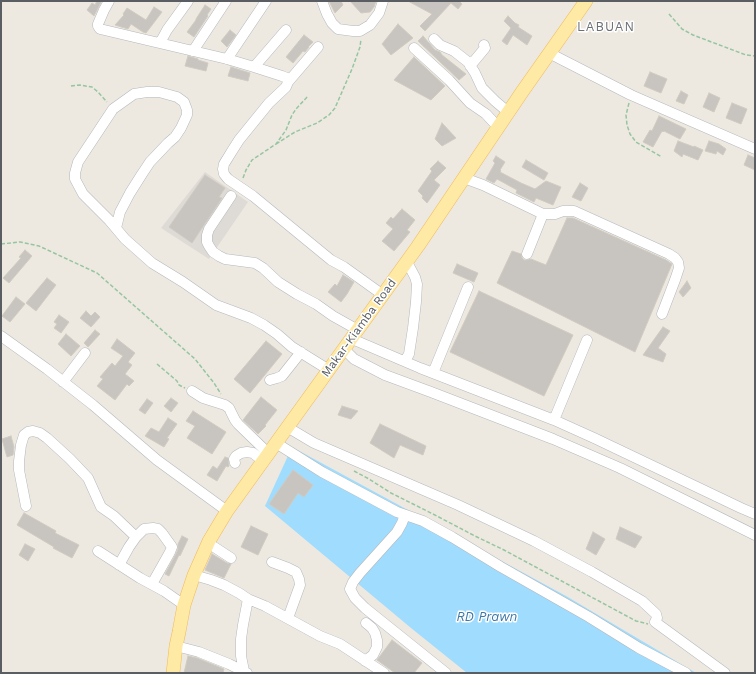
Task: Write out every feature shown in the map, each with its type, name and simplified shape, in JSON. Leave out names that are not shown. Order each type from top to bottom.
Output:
[{"type":"main road","name":"Makar-Kiamba Road","points":[[173,673],[176,646],[184,605],[194,575],[208,543],[227,511],[407,262],[508,112],[586,1]]},
{"type":"street","points":[[109,1],[98,24],[100,29],[226,59],[282,76],[287,78],[288,82]]},
{"type":"street","points":[[160,43],[166,30],[188,1]]},
{"type":"street","points":[[193,51],[226,1]]},
{"type":"street","points":[[226,59],[266,1]]},
{"type":"street","points":[[322,1],[332,23],[338,29],[360,31],[374,19],[383,1]]},
{"type":"street","points":[[254,67],[286,30]]},
{"type":"street","points":[[434,39],[440,45],[454,51],[468,62],[482,88],[508,112]]},
{"type":"street","points":[[470,66],[485,48],[484,45]]},
{"type":"street","points":[[318,47],[288,82],[286,87],[269,104],[239,140],[224,164],[224,174],[228,179],[253,196],[332,260],[383,295]]},
{"type":"street","points":[[414,48],[450,80],[470,103],[486,114],[498,127]]},
{"type":"street","points":[[549,53],[631,95],[755,149]]},
{"type":"street","points":[[116,228],[120,212],[134,186],[150,162],[175,137],[187,115],[186,107],[181,100],[176,97],[159,92],[134,94],[113,109],[78,162],[75,179],[83,194],[125,239],[152,263],[216,305],[251,318],[264,325],[278,334],[292,347],[329,370]]},
{"type":"street","points":[[464,178],[483,185],[543,214],[574,211],[675,258],[678,262],[679,268],[662,314]]},
{"type":"street","points":[[231,196],[209,229],[207,235],[207,242],[209,246],[213,252],[219,256],[225,259],[255,263],[263,268],[278,282],[296,294],[316,304],[355,334],[405,361],[554,420],[755,514]]},
{"type":"street","points":[[527,254],[543,214]]},
{"type":"street","points":[[405,361],[409,354],[413,334],[417,284],[407,262]]},
{"type":"street","points":[[433,373],[468,287]]},
{"type":"street","points":[[1,336],[93,405],[157,460],[227,511]]},
{"type":"street","points":[[554,420],[587,340]]},
{"type":"street","points":[[344,349],[354,359],[385,375],[553,439],[620,468],[755,535]]},
{"type":"street","points":[[270,380],[282,376],[301,352]]},
{"type":"street","points":[[63,382],[85,353]]},
{"type":"street","points":[[192,391],[203,398],[226,405],[238,424],[269,452],[322,472],[397,512],[423,521],[589,617],[639,648],[686,673]]},
{"type":"street","points":[[287,427],[314,443],[458,505],[534,540],[592,572],[642,602],[656,614],[657,618],[655,622],[725,673]]},
{"type":"street","points":[[26,506],[19,470],[19,460],[24,435],[33,431],[40,433],[47,438],[70,458],[88,478],[101,507],[114,516],[136,537]]},
{"type":"street","points":[[234,463],[236,456],[241,453],[269,452]]},
{"type":"street","points":[[405,515],[398,532],[360,573],[350,589],[355,598],[365,608],[446,673]]},
{"type":"street","points":[[120,565],[129,547],[144,529],[153,528],[158,530],[172,546],[172,549],[152,584]]},
{"type":"street","points":[[208,543],[231,558]]},
{"type":"street","points":[[98,552],[164,591],[184,605]]},
{"type":"street","points":[[272,562],[296,572],[299,579],[300,585],[288,618]]},
{"type":"street","points":[[194,575],[228,587],[320,636],[340,644],[384,673]]},
{"type":"street","points":[[245,672],[241,656],[241,639],[242,625],[248,599]]},
{"type":"street","points":[[365,661],[373,655],[377,647],[375,633],[366,623]]},
{"type":"street","points":[[176,646],[199,652],[245,672]]},
{"type":"path","points":[[669,14],[682,29],[693,35],[746,55],[755,56]]},
{"type":"path","points":[[244,190],[243,176],[252,160],[295,132],[317,123],[329,115],[335,108],[360,47],[360,31]]},
{"type":"path","points":[[71,86],[80,85],[92,87],[113,109]]},
{"type":"path","points":[[631,95],[626,115],[630,134],[636,142],[662,157]]},
{"type":"path","points":[[276,144],[286,130],[292,114],[308,96]]},
{"type":"path","points":[[1,244],[20,242],[39,246],[97,273],[195,359],[214,383],[226,405]]},
{"type":"path","points":[[157,364],[177,381],[179,385],[192,391]]},
{"type":"path","points":[[353,470],[391,493],[504,550],[636,621],[647,624],[655,622]]},
{"type":"shaded area","points":[[205,172],[248,202],[209,259],[161,228]]},
{"type":"water","name":"RD Prawn","points":[[292,447],[566,596],[696,673],[467,673],[265,506]]},
{"type":"building","points":[[97,1],[101,2],[94,16],[87,10],[92,3],[95,5]]},
{"type":"building","points":[[329,1],[341,1],[343,5],[335,13]]},
{"type":"building","points":[[350,1],[376,1],[370,12],[361,13]]},
{"type":"building","points":[[408,1],[459,1],[462,4],[458,9],[451,3],[425,31],[420,26],[432,14]]},
{"type":"building","points":[[205,5],[211,9],[194,37],[187,32]]},
{"type":"building","points":[[154,7],[162,12],[146,33],[131,24],[128,29],[115,25],[124,15],[123,14],[127,8],[146,20]]},
{"type":"building","points":[[508,16],[519,25],[518,27],[532,36],[527,45],[513,35],[507,45],[502,41],[511,28],[504,21]]},
{"type":"building","points":[[398,24],[413,38],[391,55],[382,44]]},
{"type":"building","points":[[230,30],[236,35],[227,47],[221,41]]},
{"type":"building","points":[[304,35],[313,42],[293,63],[286,57]]},
{"type":"building","points":[[423,36],[435,50],[440,52],[466,74],[459,80],[418,41]]},
{"type":"building","points":[[188,56],[208,63],[206,71],[185,66]]},
{"type":"building","points":[[414,57],[445,86],[431,100],[394,80]]},
{"type":"building","points":[[231,67],[250,73],[248,81],[228,76]]},
{"type":"building","points":[[650,72],[667,79],[661,93],[644,86]]},
{"type":"building","points":[[681,91],[688,95],[684,104],[676,101]]},
{"type":"building","points":[[709,93],[720,98],[714,112],[703,107]]},
{"type":"building","points":[[732,103],[747,109],[741,124],[726,118]]},
{"type":"building","points":[[659,116],[686,129],[680,139],[662,131],[653,147],[643,142],[650,130],[652,131]]},
{"type":"building","points":[[442,123],[456,138],[442,146],[435,139]]},
{"type":"building","points":[[678,141],[703,150],[698,160],[683,154],[682,157],[674,151]]},
{"type":"building","points":[[709,141],[719,144],[726,149],[723,155],[717,151],[716,154],[705,151]]},
{"type":"building","points":[[748,155],[755,158],[755,170],[744,165]]},
{"type":"building","points":[[496,156],[505,162],[500,172],[521,183],[535,189],[546,181],[561,187],[553,205],[536,198],[534,202],[516,193],[517,190],[497,179],[494,183],[486,179],[495,163],[493,161]]},
{"type":"building","points":[[526,160],[548,173],[544,180],[522,167]]},
{"type":"building","points":[[438,161],[446,168],[434,180],[440,185],[427,203],[418,191],[432,171],[430,169]]},
{"type":"building","points":[[205,175],[225,188],[219,197],[222,198],[192,243],[169,227]]},
{"type":"building","points":[[580,183],[588,188],[581,201],[572,197]]},
{"type":"building","points":[[402,209],[415,220],[407,230],[410,232],[394,251],[382,241],[393,229],[386,223],[391,217],[393,219]]},
{"type":"building","points":[[567,218],[573,218],[672,264],[635,352],[497,283],[512,251],[521,254],[524,260],[531,259],[546,265]]},
{"type":"building","points":[[25,250],[32,256],[9,283],[3,278],[21,258],[19,257]]},
{"type":"building","points":[[457,264],[478,273],[474,282],[453,273]]},
{"type":"building","points":[[343,275],[354,282],[341,302],[328,292],[335,284],[337,286]]},
{"type":"building","points":[[47,278],[56,285],[36,311],[26,303]]},
{"type":"building","points":[[687,281],[691,288],[683,297],[679,292]]},
{"type":"building","points":[[479,291],[573,335],[544,396],[450,352]]},
{"type":"building","points":[[16,297],[25,304],[10,322],[2,316]]},
{"type":"building","points":[[86,311],[91,316],[95,312],[100,317],[91,327],[80,318]]},
{"type":"building","points":[[59,315],[69,322],[61,333],[54,328],[57,324],[54,322]]},
{"type":"building","points":[[663,327],[670,331],[658,348],[666,354],[663,362],[643,355]]},
{"type":"building","points":[[95,330],[100,334],[88,347],[84,343]]},
{"type":"building","points":[[66,334],[80,346],[71,356],[58,344]]},
{"type":"building","points":[[117,339],[135,353],[128,362],[132,365],[125,374],[134,381],[129,386],[127,384],[115,400],[97,386],[103,379],[100,377],[112,363],[115,366],[123,356],[111,348]]},
{"type":"building","points":[[266,341],[282,354],[250,393],[234,379]]},
{"type":"building","points":[[261,397],[277,410],[265,425],[266,426],[258,434],[243,420]]},
{"type":"building","points":[[171,398],[178,403],[171,412],[164,406]]},
{"type":"building","points":[[147,399],[153,403],[145,414],[139,410]]},
{"type":"building","points":[[342,406],[358,411],[351,419],[338,415]]},
{"type":"building","points":[[193,411],[226,432],[212,454],[187,438],[195,426],[186,421]]},
{"type":"building","points":[[168,418],[177,424],[167,438],[169,439],[164,447],[145,436],[151,428],[159,432]]},
{"type":"building","points":[[380,424],[426,446],[423,455],[400,445],[394,458],[370,443]]},
{"type":"building","points":[[11,436],[14,447],[13,455],[7,457],[2,439]]},
{"type":"building","points":[[225,457],[228,458],[229,466],[226,466],[217,481],[207,475],[213,466],[217,469]]},
{"type":"building","points":[[293,470],[313,485],[304,497],[298,493],[284,514],[269,504]]},
{"type":"building","points":[[24,513],[56,531],[55,533],[79,545],[72,558],[53,548],[54,547],[17,525]]},
{"type":"building","points":[[251,526],[268,534],[258,555],[241,547]]},
{"type":"building","points":[[620,527],[642,537],[635,548],[616,539]]},
{"type":"building","points":[[593,532],[605,539],[596,555],[586,549]]},
{"type":"building","points":[[182,536],[188,539],[169,576],[165,574],[176,554],[178,544]]},
{"type":"building","points":[[25,544],[35,549],[28,561],[19,555]]},
{"type":"building","points":[[212,554],[231,564],[224,578],[205,570]]},
{"type":"building","points":[[392,640],[422,663],[414,673],[395,673],[377,660]]},
{"type":"building","points":[[188,656],[224,669],[223,673],[184,673]]},
{"type":"district","name":"LABUAN","points":[[606,27]]}]
